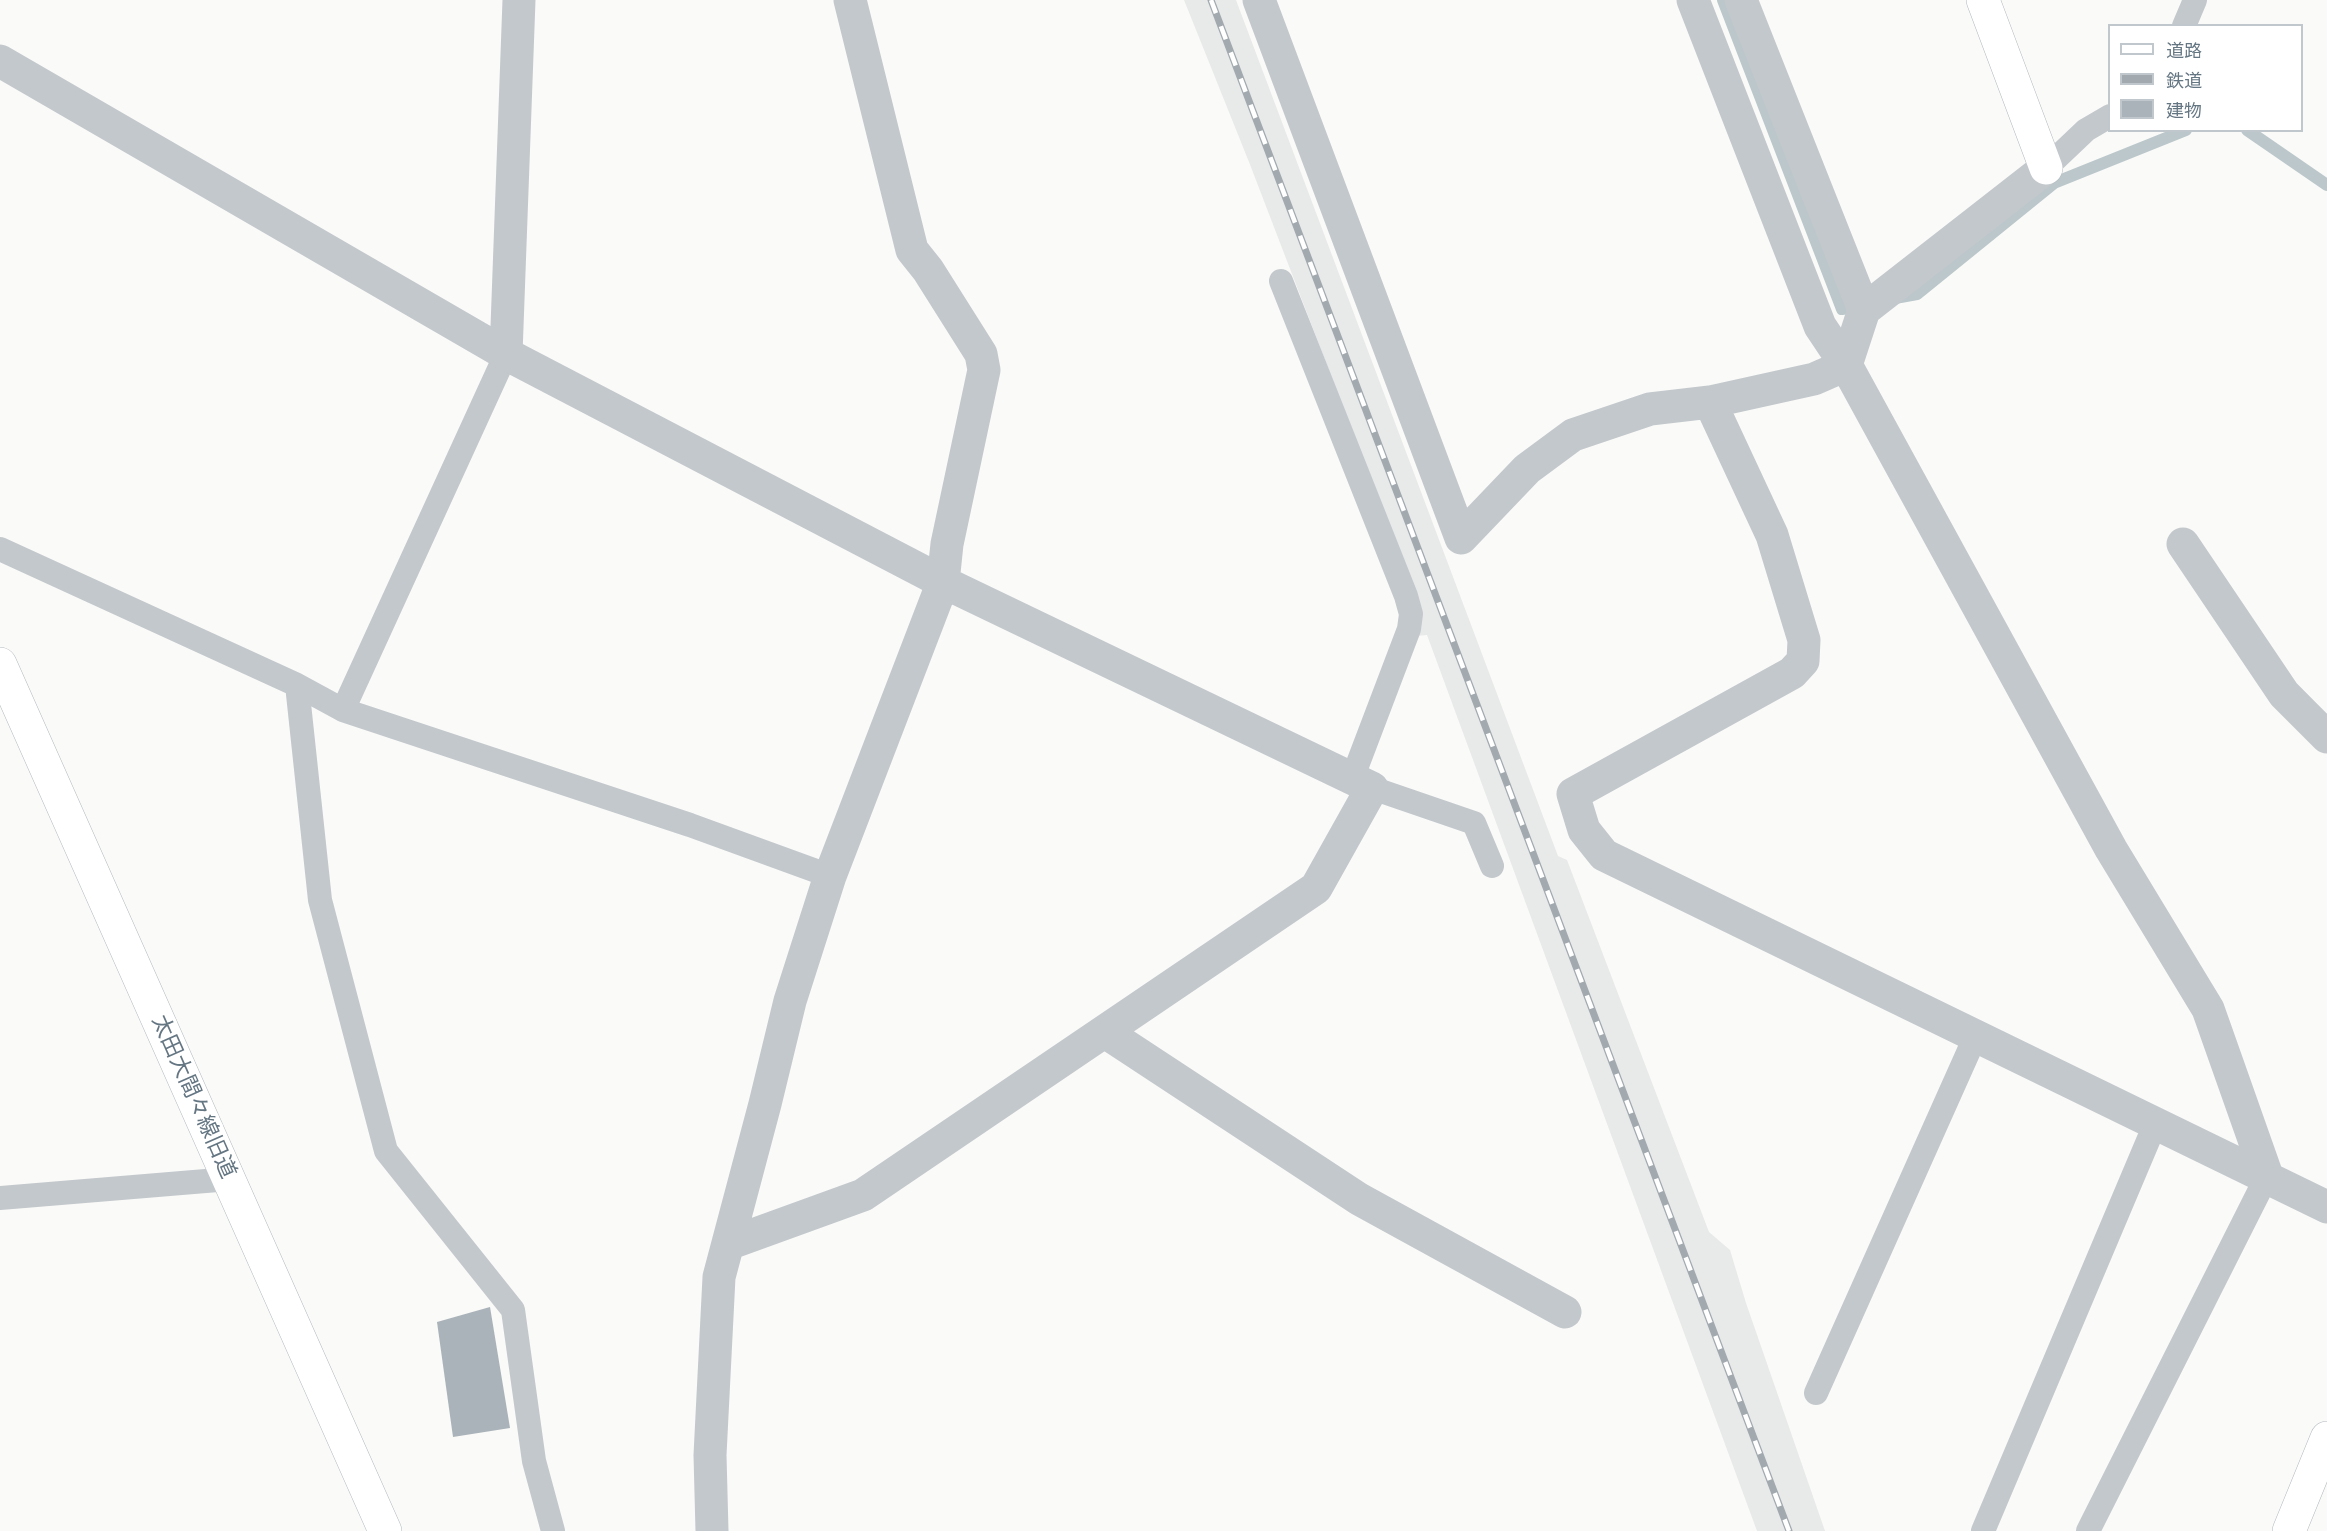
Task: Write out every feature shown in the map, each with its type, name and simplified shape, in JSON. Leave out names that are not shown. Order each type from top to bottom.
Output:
[{"type":"street","points":[[506,354],[519,0]]},
{"type":"street","points":[[712,1531],[710,1455],[719,1277],[790,1000],[830,876],[943,582],[947,544],[984,370],[981,354],[928,270],[912,250],[850,0]]},
{"type":"street","points":[[1259,0],[1461,538],[1527,469],[1573,435],[1650,410],[1710,402],[1814,379],[1846,364],[1864,310],[2046,168],[1983,0]]},
{"type":"street","points":[[1693,0],[1820,326],[1846,364],[2111,849],[2208,1009],[2267,1176]]},
{"type":"street","points":[[1741,0],[1864,310]]},
{"type":"street","points":[[0,61],[506,354],[943,582],[1362,783],[1316,888],[863,1195],[728,1244]]},
{"type":"street","points":[[1710,402],[1772,536],[1804,640],[1803,661],[1792,673],[1573,794],[1584,830],[1604,855],[2327,1207]]},
{"type":"street","points":[[2183,544],[2284,694],[2327,737]]},
{"type":"street","name":"太田大間々線旧道","points":[[0,664],[385,1531]]},
{"type":"street","points":[[1105,1032],[1359,1199],[1565,1312]]},
{"type":"street","points":[[2289,1531],[2327,1438]]},
{"type":"lane","points":[[2185,24],[2195,0]]},
{"type":"lane","points":[[2046,168],[2086,130],[2108,117]]},
{"type":"lane","points":[[1281,281],[1402,585],[1411,614],[1409,629],[1362,783],[1474,823],[1492,866]]},
{"type":"lane","points":[[343,710],[506,354]]},
{"type":"lane","points":[[0,549],[297,685],[343,710],[690,825],[830,876]]},
{"type":"lane","points":[[297,685],[320,900],[386,1151],[513,1310],[534,1461],[553,1531]]},
{"type":"lane","points":[[1816,1393],[1976,1035]]},
{"type":"lane","points":[[1983,1531],[2156,1122]]},
{"type":"lane","points":[[2088,1531],[2267,1176]]},
{"type":"lane","points":[[0,1198],[230,1179]]},
{"type":"shaded area","points":[[1184,0],[1236,0],[1558,856],[1567,860],[1709,1232],[1730,1250],[1746,1303],[1825,1531],[1757,1531],[1427,635],[1416,636],[1421,610],[1249,162]]},
{"type":"building","points":[[490,1307],[510,1428],[453,1437],[437,1322]]},
{"type":"waterway","points":[[1723,0],[1842,309],[1860,306]]},
{"type":"waterway","points":[[1895,298],[1917,294],[2054,183],[2181,132]]},
{"type":"waterway","points":[[2250,132],[2327,185]]},
{"type":"railway","points":[[1211,0],[1789,1531]]}]
